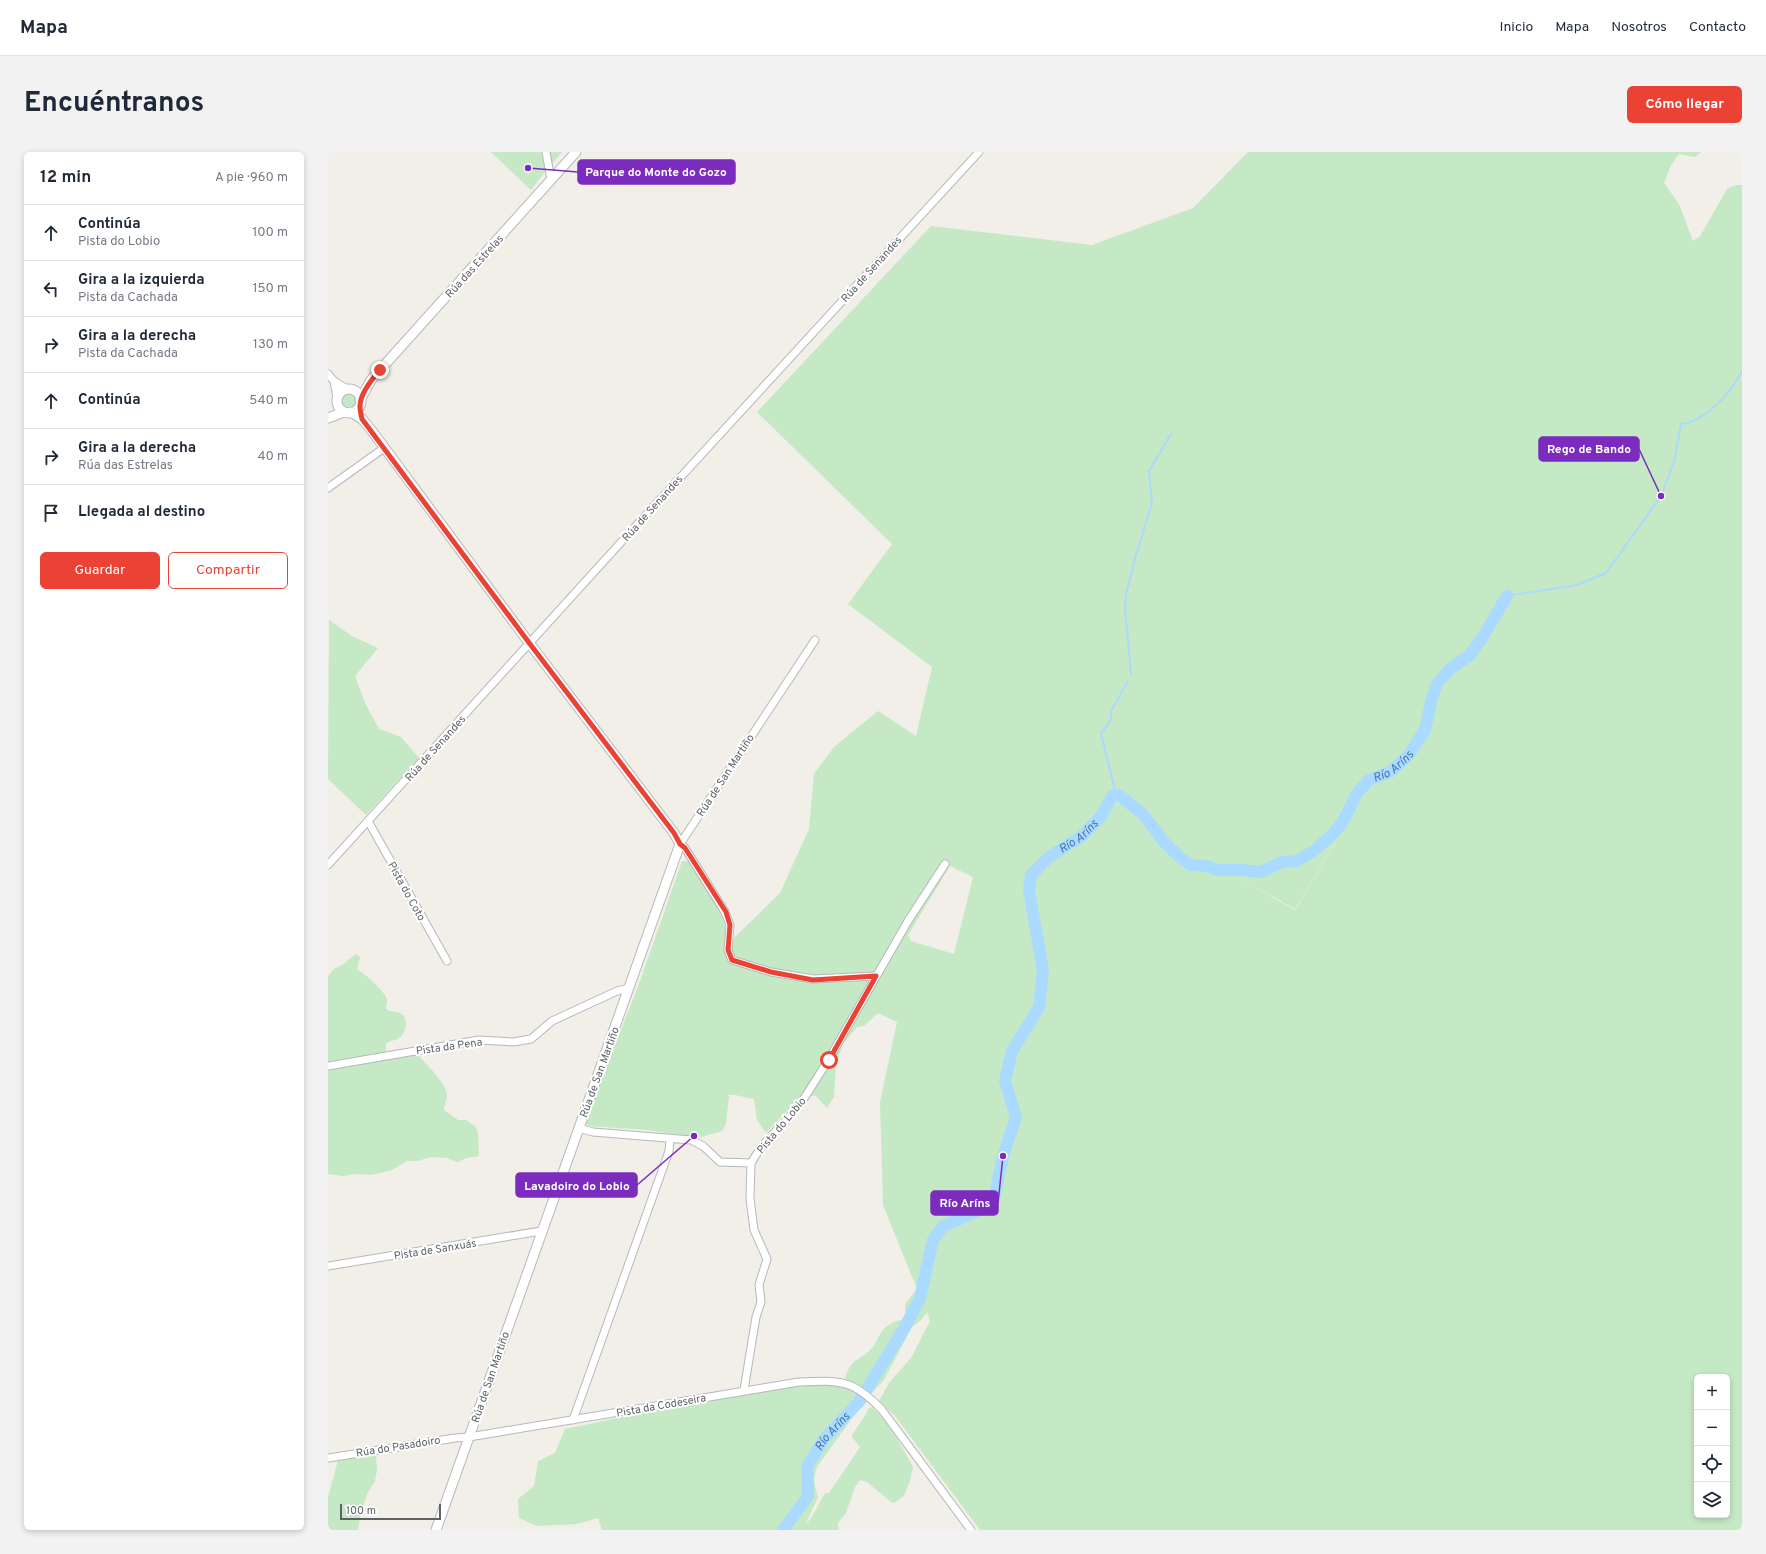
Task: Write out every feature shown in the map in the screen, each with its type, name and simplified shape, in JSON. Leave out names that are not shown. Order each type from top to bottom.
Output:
[{"type":"street","points":[[546,152],[551,180]]},
{"type":"street","name":"Rúa das Estrelas","points":[[360,403],[372,380],[576,152]]},
{"type":"street","name":"Rúa de Senandes","points":[[328,865],[979,152]]},
{"type":"street","points":[[328,374],[334,381],[358,394],[362,419]]},
{"type":"street","name":"Rúa das Estrelas","points":[[350,390],[372,380]]},
{"type":"street","points":[[334,381],[339,408],[362,419],[530,644],[674,833],[680,844],[685,848],[726,912],[730,925],[728,950],[732,960],[771,972],[813,980],[876,976]]},
{"type":"street","points":[[328,412],[341,392],[350,390]]},
{"type":"street","points":[[328,418],[355,411],[360,403]]},
{"type":"street","points":[[328,488],[384,448]]},
{"type":"street","name":"Rúa de San Martiño","points":[[436,1530],[541,1231],[680,844],[815,640]]},
{"type":"street","name":"Pista do Coto","points":[[368,821],[447,961]]},
{"type":"street","name":"Pista do Lobio","points":[[744,1390],[756,1317],[761,1302],[759,1285],[767,1259],[754,1230],[750,1199],[751,1163],[761,1146],[803,1100],[829,1060],[908,921],[945,864]]},
{"type":"street","name":"Pista da Pena","points":[[328,1066],[479,1040],[513,1042],[531,1039],[552,1021],[617,991],[629,988]]},
{"type":"street","name":"Pista do Lobio","points":[[578,1128],[593,1132],[660,1136],[670,1139],[680,1138],[697,1142],[720,1162],[751,1163]]},
{"type":"street","points":[[573,1420],[669,1151],[670,1139]]},
{"type":"street","name":"Pista de Sanxuás","points":[[328,1266],[541,1231]]},
{"type":"street","name":"Pista da Codeseira","points":[[469,1437],[744,1390],[806,1381],[832,1380],[854,1386],[869,1396],[882,1410],[971,1530]]},
{"type":"street","name":"Rúa do Pasadoiro","points":[[328,1458],[469,1437]]},
{"type":"green space","points":[[491,152],[562,152],[531,190]]},
{"type":"green space","points":[[1248,152],[1701,152],[1695,157],[1679,154],[1671,165],[1664,183],[1679,204],[1693,241],[1700,236],[1727,189],[1736,185],[1742,185],[1742,1530],[980,1530],[895,1416],[879,1401],[889,1383],[911,1358],[930,1321],[927,1312],[921,1320],[912,1327],[884,1380],[863,1403],[817,1467],[814,1482],[818,1497],[805,1526],[825,1493],[829,1493],[860,1447],[852,1435],[868,1409],[872,1407],[883,1419],[898,1440],[913,1467],[910,1481],[904,1496],[894,1503],[867,1482],[860,1480],[855,1487],[846,1513],[838,1523],[839,1530],[602,1530],[598,1518],[577,1524],[537,1526],[519,1518],[518,1499],[534,1486],[538,1461],[555,1453],[565,1429],[672,1407],[778,1389],[820,1385],[849,1386],[849,1381],[845,1379],[847,1372],[853,1363],[871,1349],[881,1332],[888,1325],[906,1319],[905,1304],[917,1289],[883,1205],[880,1102],[897,1022],[878,1013],[864,1026],[857,1027],[843,1044],[836,1065],[834,1097],[827,1108],[816,1096],[802,1095],[766,1133],[757,1120],[754,1099],[735,1095],[729,1095],[726,1124],[722,1131],[698,1138],[647,1130],[588,1126],[585,1121],[639,984],[682,861],[688,861],[708,891],[721,915],[726,932],[725,944],[727,954],[730,959],[734,938],[780,893],[809,829],[814,774],[834,747],[878,711],[916,736],[932,667],[848,604],[892,544],[757,412],[931,226],[1092,245],[1193,208]],"holes":[[[1388,755],[1295,910],[1233,875],[1295,909]],[[950,866],[973,877],[954,954],[911,941],[908,935]]]},
{"type":"green space","points":[[349,391],[355,393],[357,399],[355,405],[349,407],[343,405],[341,399],[343,393]]},
{"type":"green space","points":[[329,620],[352,636],[378,648],[355,676],[365,703],[379,729],[401,737],[419,758],[366,815],[328,779]]},
{"type":"green space","points":[[356,954],[360,957],[357,969],[369,978],[386,997],[386,1009],[404,1016],[406,1022],[402,1035],[386,1044],[386,1052],[417,1053],[443,1084],[446,1090],[447,1097],[444,1110],[458,1120],[466,1120],[475,1126],[478,1132],[479,1156],[466,1158],[458,1162],[447,1158],[431,1157],[417,1161],[407,1161],[392,1170],[371,1175],[354,1174],[344,1176],[328,1174],[328,976],[334,969],[342,965]]},
{"type":"green space","points":[[376,1455],[377,1470],[375,1481],[368,1492],[362,1509],[358,1530],[328,1530],[328,1497],[338,1460]]},
{"type":"waterway","points":[[1507,596],[1577,585],[1606,573],[1661,496],[1674,462],[1681,424],[1690,423],[1699,418],[1721,401],[1738,379],[1742,371]]},
{"type":"waterway","points":[[1131,674],[1125,608],[1126,595],[1152,503],[1149,471],[1171,434]]},
{"type":"waterway","name":"Río Aríns","points":[[783,1530],[808,1496],[807,1467],[824,1439],[859,1402],[905,1327],[920,1298],[933,1240],[943,1226],[986,1208],[994,1199],[1003,1156],[1016,1117],[1005,1081],[1012,1051],[1039,1007],[1043,971],[1029,890],[1031,875],[1049,857],[1082,836],[1101,816],[1111,798],[1119,795],[1143,814],[1164,842],[1182,859],[1191,865],[1206,866],[1218,870],[1261,872],[1282,862],[1297,861],[1315,850],[1334,833],[1344,820],[1357,793],[1369,780],[1390,772],[1408,756],[1425,730],[1432,698],[1438,682],[1450,669],[1470,655],[1484,635],[1507,596]]},
{"type":"waterway","points":[[1116,795],[1101,733],[1108,725],[1111,719],[1111,711],[1128,681]]},
{"type":"place","name":"Parque do Monte do Gozo","points":[[528,168]]},
{"type":"place","name":"Rego de Bando","points":[[1661,496]]},
{"type":"place","name":"Lavadoiro do Lobio","points":[[694,1136]]},
{"type":"place","name":"Río Aríns","points":[[1003,1156]]},
{"type":"route","points":[[380,370],[360,400],[359,406],[362,419],[530,644],[674,833],[680,844],[685,848],[726,912],[730,925],[728,950],[732,960],[771,972],[813,980],[876,976],[829,1060]]}]
